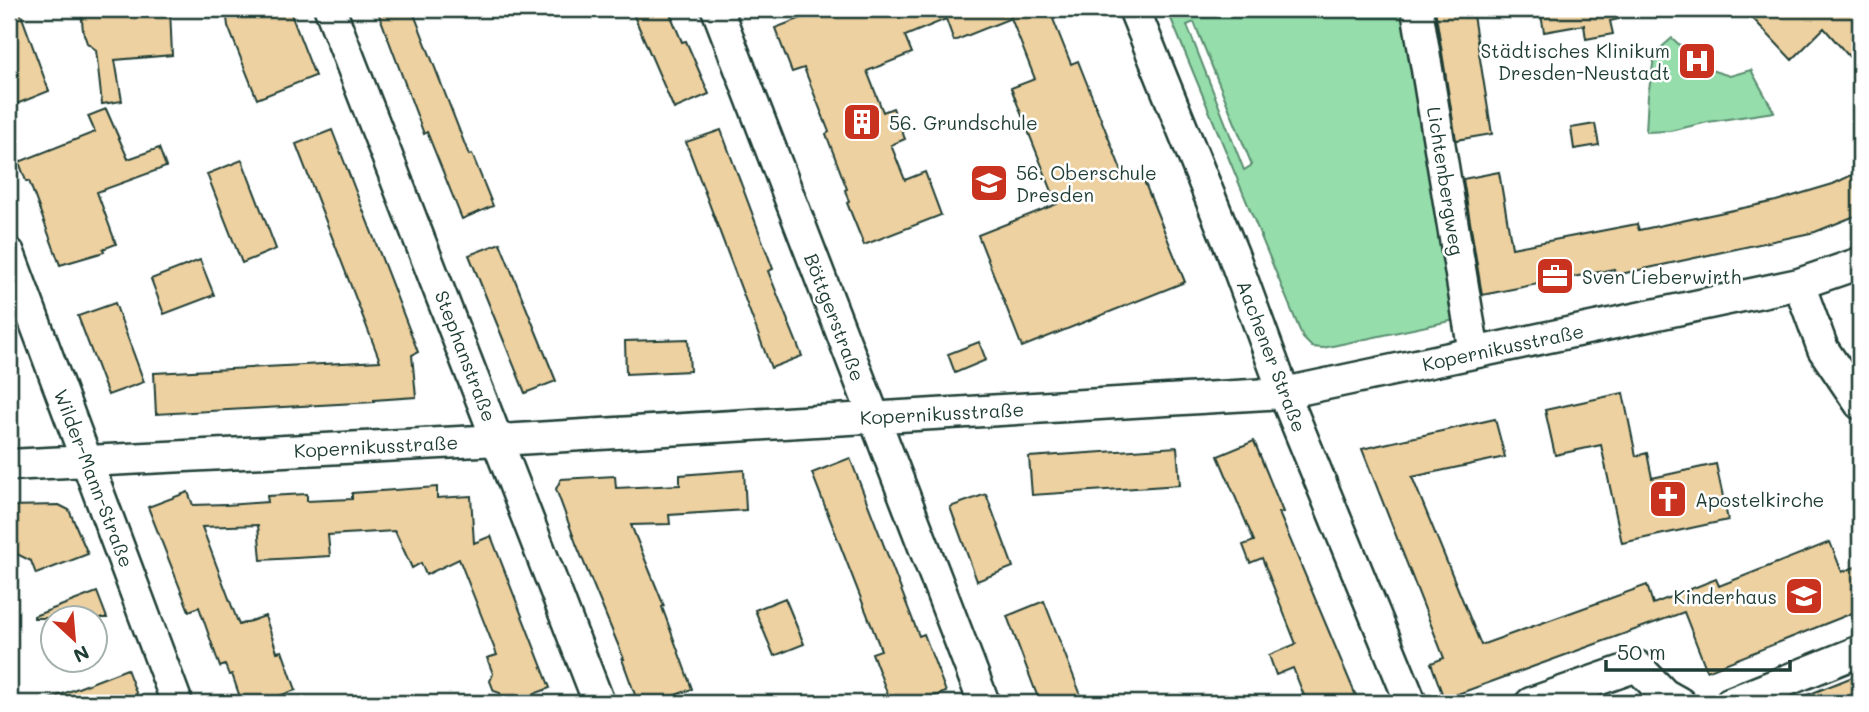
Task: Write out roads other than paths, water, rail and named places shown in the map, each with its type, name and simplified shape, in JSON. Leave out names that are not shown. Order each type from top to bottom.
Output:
[{"type":"street","name":"Stephanstraße","points":[[330,9],[599,703]]},
{"type":"street","name":"Böttgerstraße","points":[[717,9],[984,703]]},
{"type":"street","name":"Aachener Straße","points":[[1134,9],[1233,254],[1284,393],[1411,703]]},
{"type":"street","name":"Lichtenbergweg","points":[[1417,9],[1474,353]]},
{"type":"street","name":"Wilder-Mann-Straße","points":[[9,253],[177,703]]},
{"type":"street","name":"Kopernikusstraße","points":[[9,466],[1284,393],[1799,285],[1860,262]]},
{"type":"street","points":[[1799,285],[1823,349],[1860,404]]},
{"type":"street","points":[[1730,703],[1860,651]]},
{"type":"street","points":[[1531,703],[1637,666],[1664,694],[1680,703]]},
{"type":"place","name":"Städtisches Klinikum Dresden-Neustadt","points":[[1697,61]]},
{"type":"place","name":"56. Grundschule","points":[[862,122]]},
{"type":"place","name":"56. Oberschule Dresden","points":[[989,183]]},
{"type":"place","name":"Sven Lieberwirth","points":[[1555,276]]},
{"type":"place","name":"Apostelkirche","points":[[1668,499]]},
{"type":"place","name":"Kinderhaus","points":[[1804,596]]}]
